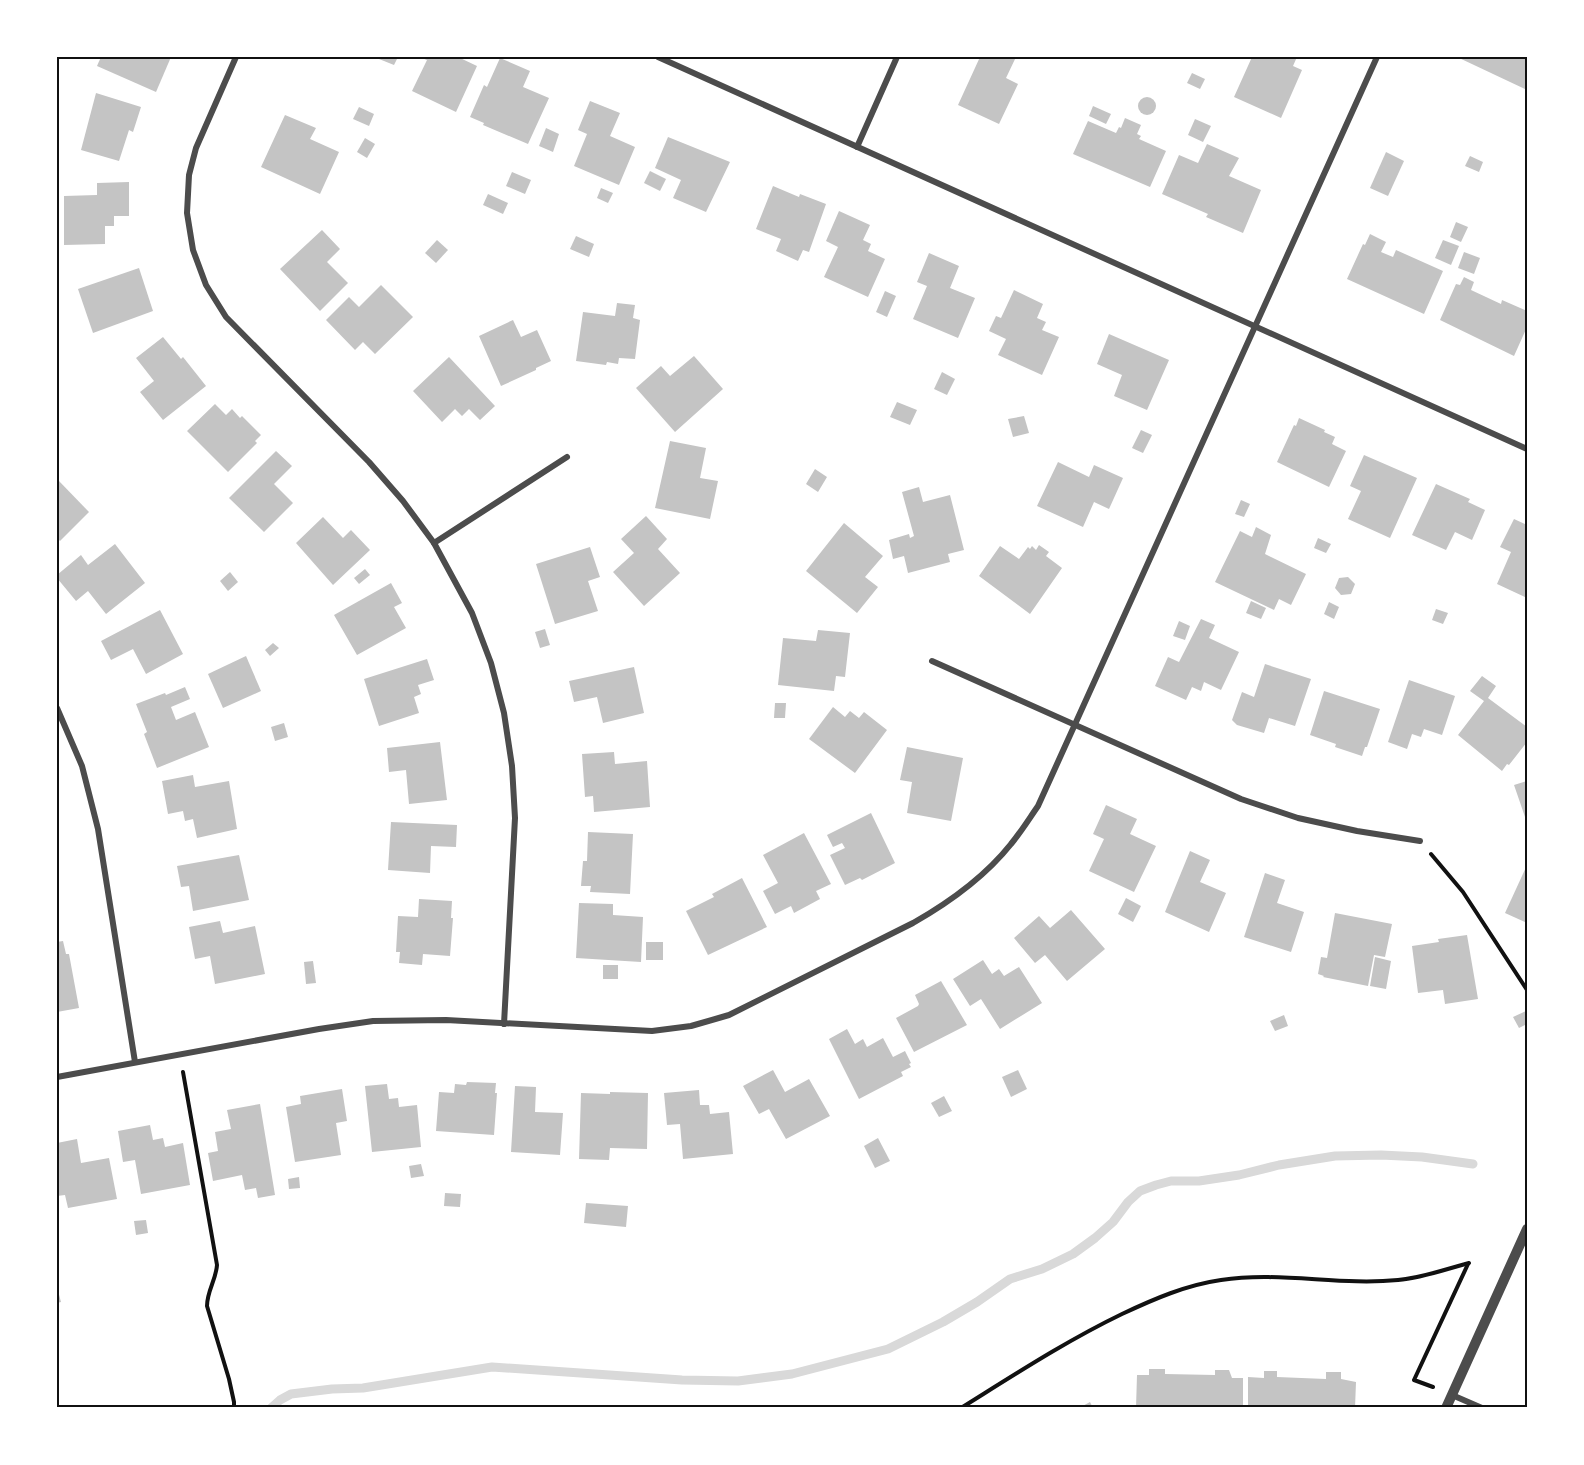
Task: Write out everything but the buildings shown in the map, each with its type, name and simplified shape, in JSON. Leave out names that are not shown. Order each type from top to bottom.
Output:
[{"type":"street","points":[[236,57],[196,148],[189,175],[187,213],[193,250],[206,285],[226,317],[369,462],[404,501],[434,543],[472,614],[491,663],[504,713],[512,766],[515,818],[504,1024]]},
{"type":"street","points":[[658,57],[1527,449]]},
{"type":"street","points":[[856,147],[897,57]]},
{"type":"street","points":[[57,1077],[319,1029],[373,1022],[446,1020],[652,1031],[691,1026],[729,1015],[913,924],[940,908],[978,879],[1011,845],[1038,806],[1377,57]]},
{"type":"street","points":[[434,543],[567,457]]},
{"type":"street","points":[[932,661],[1241,799],[1298,818],[1420,842]]},
{"type":"street","points":[[57,708],[82,766],[98,829],[135,1062]]},
{"type":"street","points":[[1446,1408],[1527,1229]]},
{"type":"street","points":[[1452,1395],[1482,1408]]},
{"type":"path","points":[[1420,842],[1463,892],[1527,990]]},
{"type":"path","points":[[180,1054],[217,1265],[207,1297],[207,1306],[229,1379],[234,1408]]},
{"type":"path","points":[[962,1408],[1076,1337],[1191,1285],[1268,1276],[1371,1281],[1400,1280],[1469,1263],[1414,1380],[1452,1395]]},
{"type":"waterway","points":[[271,1408],[291,1394],[363,1388],[492,1367],[682,1380],[738,1381],[792,1374],[888,1349],[943,1322],[1010,1279],[1042,1269],[1073,1254],[1113,1222],[1128,1202],[1140,1191],[1156,1185],[1171,1181],[1199,1181],[1239,1175],[1279,1165],[1335,1156],[1422,1157],[1473,1164]]}]
